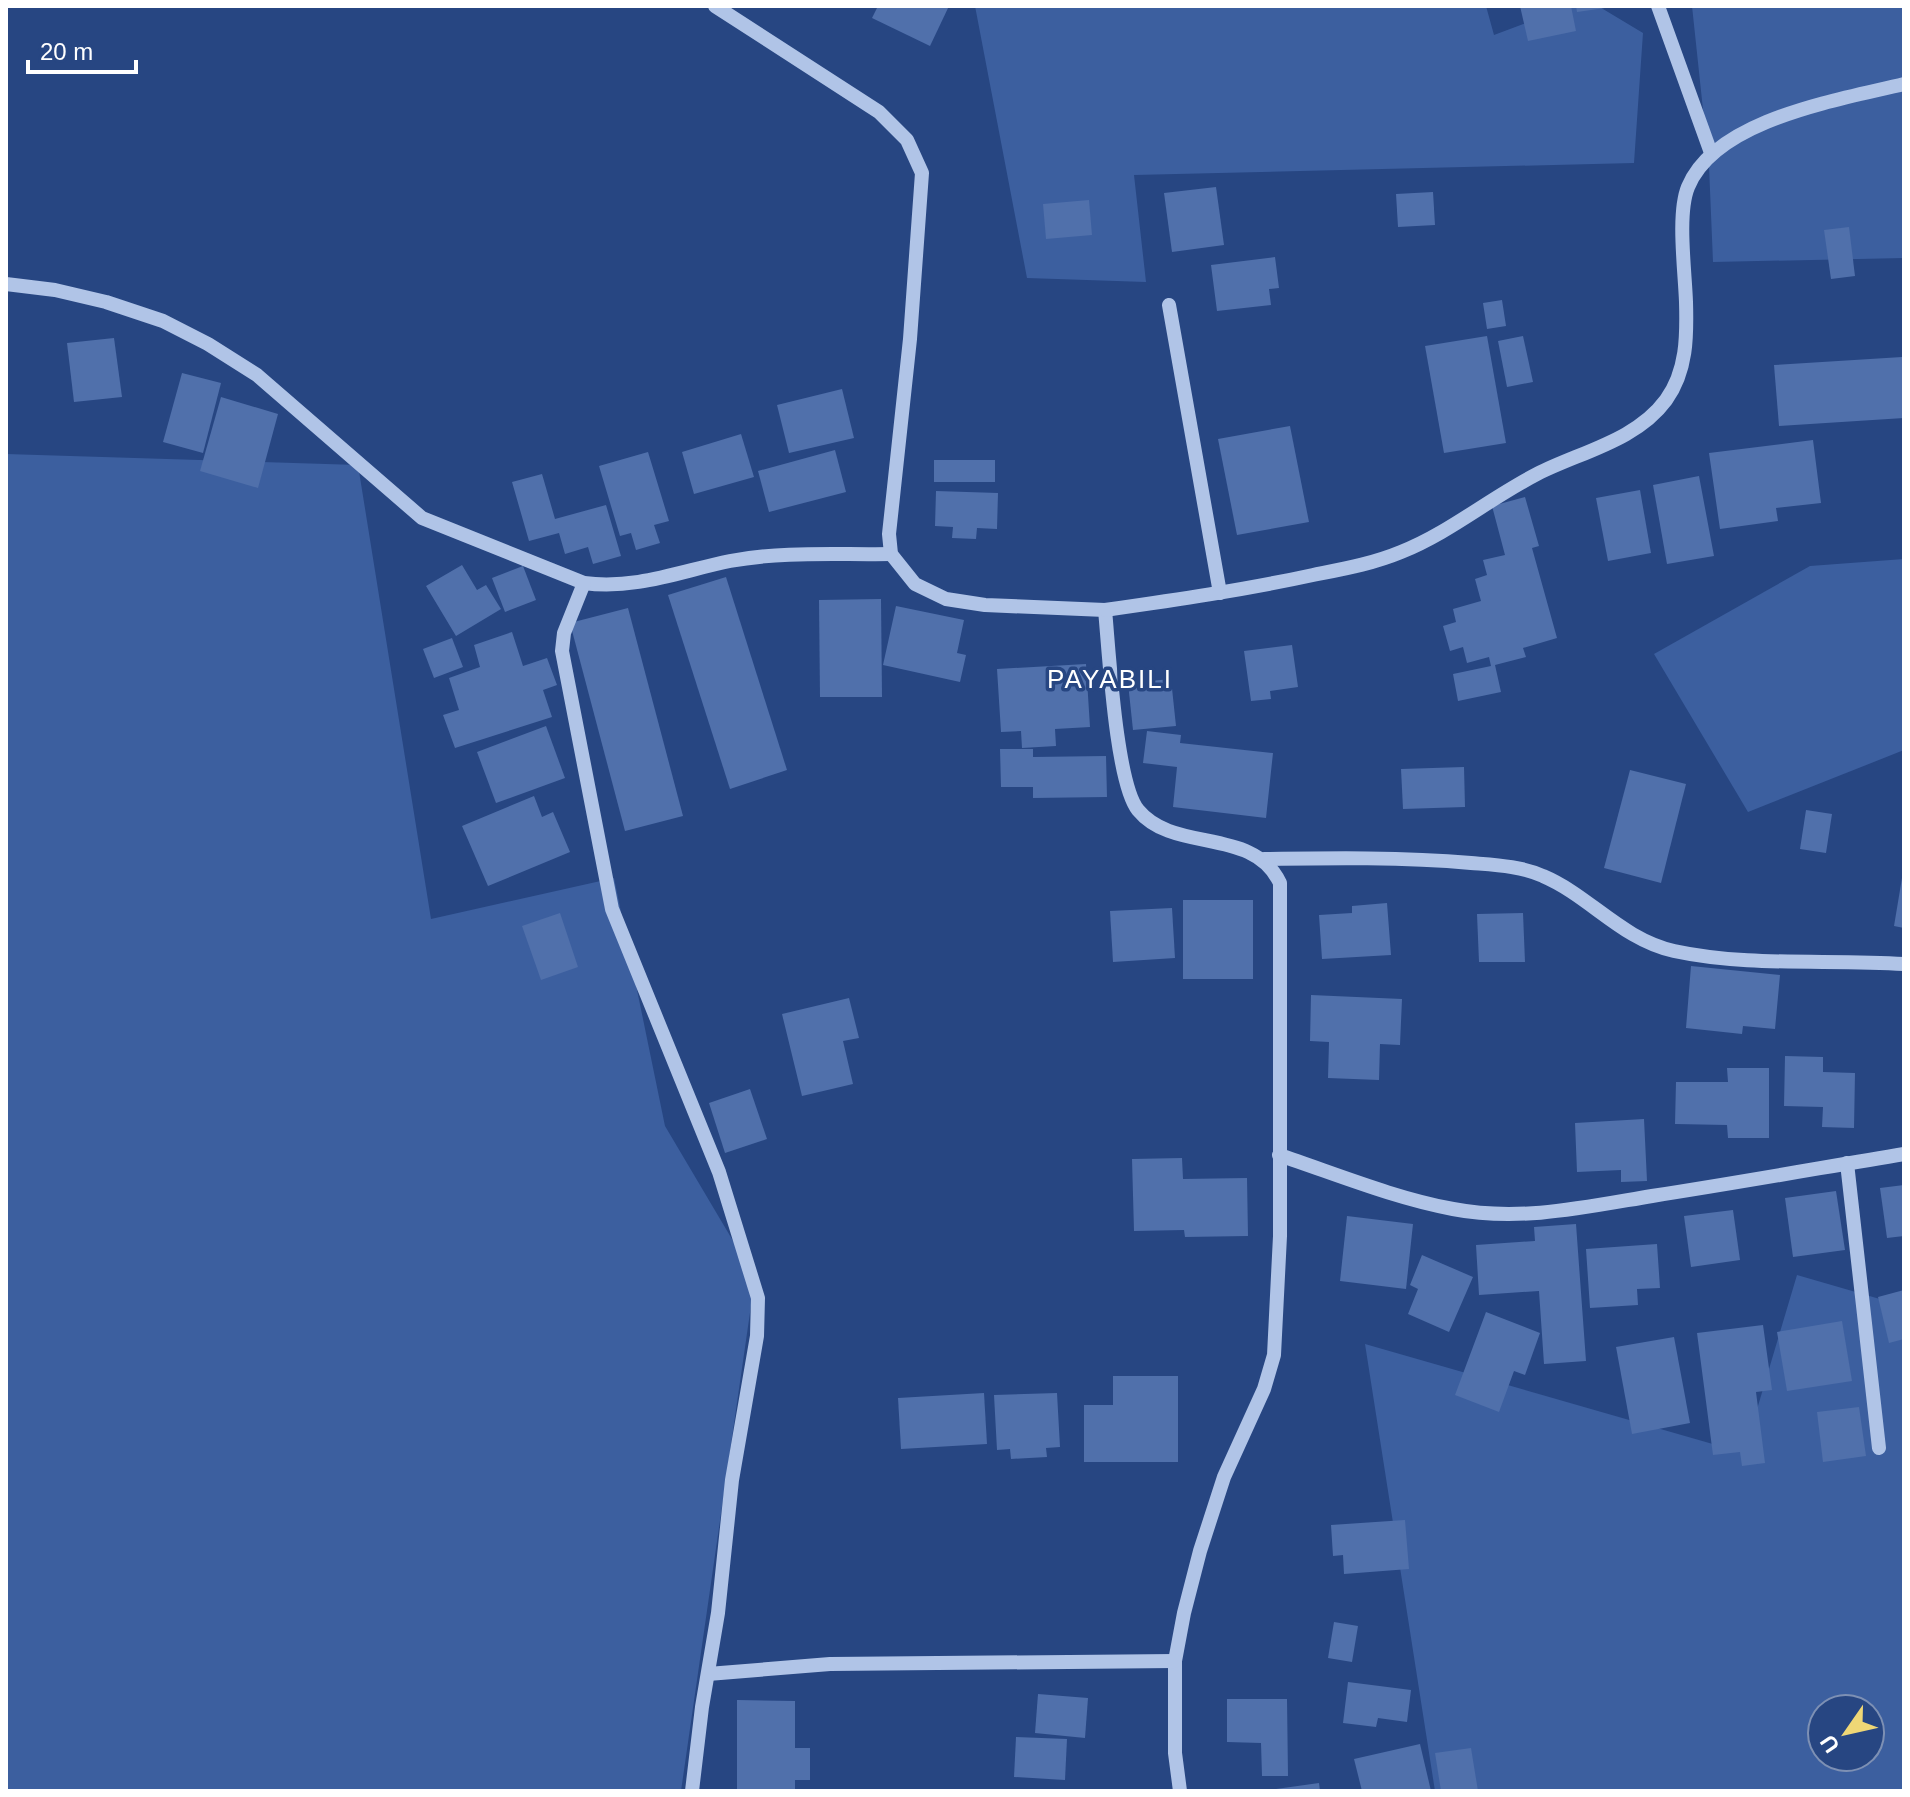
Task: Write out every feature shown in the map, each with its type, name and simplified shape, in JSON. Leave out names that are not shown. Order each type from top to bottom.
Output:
[{"type":"street","points":[[715,6],[879,112],[907,140],[922,173],[910,339],[890,520],[891,554],[915,584],[946,599],[985,605],[1105,610],[1220,593],[1377,562],[1437,535],[1481,505],[1536,474],[1617,440],[1648,420],[1667,399],[1680,373],[1687,338],[1685,211],[1688,188],[1711,153],[1750,127],[1832,101],[1904,84]]},
{"type":"street","points":[[1658,6],[1711,153]]},
{"type":"street","points":[[6,284],[55,290],[106,302],[163,321],[208,344],[257,375],[422,518],[584,583],[607,586],[646,582],[730,561],[782,554],[891,554]]},
{"type":"street","points":[[1169,305],[1220,593]]},
{"type":"street","points":[[584,583],[564,633],[562,651],[612,909],[719,1172],[758,1298],[757,1336],[732,1480],[718,1613],[692,1791]]},
{"type":"street","points":[[1105,610],[1124,781],[1136,808],[1151,823],[1252,852],[1274,869],[1280,883],[1280,1236],[1274,1355],[1259,1401],[1224,1477],[1200,1551],[1175,1661],[1175,1753],[1180,1791]]},
{"type":"street","points":[[1264,859],[1404,859],[1508,867],[1541,875],[1568,889],[1620,929],[1645,942],[1673,950],[1715,957],[1904,964]]},
{"type":"street","points":[[1279,1155],[1404,1198],[1455,1210],[1503,1214],[1608,1205],[1904,1154]]},
{"type":"street","points":[[1847,1163],[1879,1448]]},
{"type":"street","points":[[708,1674],[830,1664],[1175,1661]]},
{"type":"shaded area","points":[[975,6],[1486,6],[1494,35],[1572,6],[1598,6],[1643,33],[1634,163],[1134,175],[1146,282],[1027,278]]},
{"type":"shaded area","points":[[1692,6],[1904,6],[1904,258],[1713,262],[1709,166]]},
{"type":"shaded area","points":[[6,454],[358,465],[431,919],[614,878],[665,1126],[755,1278],[681,1791],[6,1791]]},
{"type":"shaded area","points":[[1904,559],[1904,750],[1748,812],[1654,654],[1810,566]]},
{"type":"shaded area","points":[[1797,1275],[1904,1306],[1904,1791],[1435,1791],[1365,1344],[1744,1453]]},
{"type":"building","points":[[878,6],[949,6],[930,46],[872,18]]},
{"type":"building","points":[[1520,6],[1571,6],[1576,31],[1528,41]]},
{"type":"building","points":[[1576,6],[1605,6],[1605,8],[1577,12]]},
{"type":"building","points":[[1216,187],[1224,245],[1172,252],[1164,193]]},
{"type":"building","points":[[1433,192],[1435,225],[1398,227],[1396,194]]},
{"type":"building","points":[[1089,200],[1092,235],[1046,239],[1043,204]]},
{"type":"building","points":[[1849,227],[1855,276],[1831,279],[1824,230]]},
{"type":"building","points":[[1275,257],[1279,288],[1269,289],[1271,305],[1217,311],[1211,265]]},
{"type":"building","points":[[1502,300],[1506,326],[1487,329],[1483,303]]},
{"type":"building","points":[[1487,336],[1506,443],[1444,453],[1425,346]]},
{"type":"building","points":[[1523,336],[1533,382],[1507,387],[1498,341]]},
{"type":"building","points":[[114,338],[122,397],[74,402],[67,343]]},
{"type":"building","points":[[1902,357],[1904,418],[1779,426],[1774,365]]},
{"type":"building","points":[[182,373],[221,383],[203,453],[163,442]]},
{"type":"building","points":[[842,389],[854,438],[789,453],[777,405]]},
{"type":"building","points":[[221,397],[278,414],[258,488],[200,471]]},
{"type":"building","points":[[1290,426],[1309,522],[1237,535],[1218,439]]},
{"type":"building","points":[[741,434],[754,477],[694,494],[682,452]]},
{"type":"building","points":[[1813,440],[1821,503],[1776,508],[1778,521],[1720,529],[1709,453]]},
{"type":"building","points":[[835,450],[846,492],[769,512],[758,471]]},
{"type":"building","points":[[648,452],[669,521],[654,525],[660,543],[636,550],[631,533],[620,536],[599,466]]},
{"type":"building","points":[[934,460],[995,460],[995,482],[934,482]]},
{"type":"building","points":[[542,474],[555,519],[606,505],[621,556],[593,564],[588,547],[565,554],[559,533],[529,541],[512,482]]},
{"type":"building","points":[[1699,476],[1714,556],[1667,564],[1653,485]]},
{"type":"building","points":[[1640,490],[1651,553],[1608,561],[1596,498]]},
{"type":"building","points":[[936,491],[998,493],[997,529],[977,528],[976,539],[952,538],[953,527],[935,526]]},
{"type":"building","points":[[1525,497],[1539,546],[1532,548],[1557,638],[1523,648],[1526,657],[1495,665],[1501,692],[1458,701],[1453,674],[1491,666],[1489,657],[1467,663],[1463,647],[1450,651],[1443,626],[1456,622],[1453,609],[1481,601],[1475,579],[1487,575],[1483,560],[1505,555],[1492,506]]},
{"type":"building","points":[[462,565],[477,590],[486,585],[501,609],[456,636],[426,586]]},
{"type":"building","points":[[523,566],[536,600],[505,612],[492,578]]},
{"type":"building","points":[[726,577],[787,770],[730,789],[668,595]]},
{"type":"building","points":[[881,599],[882,697],[820,697],[819,600]]},
{"type":"building","points":[[896,606],[964,620],[957,653],[966,655],[960,682],[883,665]]},
{"type":"building","points":[[628,608],[683,816],[625,831],[570,623]]},
{"type":"building","points":[[512,632],[523,666],[547,658],[557,685],[543,690],[552,717],[455,748],[443,715],[459,710],[449,678],[480,667],[474,645]]},
{"type":"building","points":[[452,638],[463,667],[434,678],[423,649]]},
{"type":"building","points":[[1292,645],[1298,687],[1270,691],[1271,699],[1251,701],[1244,651]]},
{"type":"building","points":[[1086,664],[1090,727],[1055,729],[1056,746],[1022,748],[1021,731],[1001,732],[997,669]]},
{"type":"building","points":[[1171,679],[1176,726],[1133,730],[1128,683]]},
{"type":"building","points":[[546,726],[565,778],[496,803],[477,752]]},
{"type":"building","points":[[1147,731],[1181,735],[1180,743],[1273,753],[1266,818],[1173,807],[1177,767],[1143,763]]},
{"type":"building","points":[[1000,749],[1033,749],[1033,757],[1106,756],[1107,797],[1033,798],[1033,787],[1001,787]]},
{"type":"building","points":[[1464,767],[1465,807],[1403,809],[1401,769]]},
{"type":"building","points":[[1630,770],[1686,784],[1661,883],[1604,868]]},
{"type":"building","points":[[534,796],[542,817],[553,812],[570,852],[488,886],[462,826]]},
{"type":"building","points":[[1806,810],[1832,814],[1826,853],[1800,849]]},
{"type":"building","points":[[1904,878],[1904,928],[1894,926]]},
{"type":"building","points":[[1183,900],[1253,900],[1253,979],[1183,979]]},
{"type":"building","points":[[1387,903],[1391,955],[1322,959],[1319,915],[1352,913],[1352,906]]},
{"type":"building","points":[[1172,908],[1175,958],[1113,962],[1110,911]]},
{"type":"building","points":[[560,913],[578,967],[541,980],[522,926]]},
{"type":"building","points":[[1523,913],[1525,962],[1479,962],[1477,914]]},
{"type":"building","points":[[1691,966],[1780,975],[1775,1029],[1743,1026],[1742,1034],[1686,1028]]},
{"type":"building","points":[[1311,995],[1402,999],[1400,1045],[1380,1044],[1379,1080],[1328,1078],[1329,1042],[1310,1041]]},
{"type":"building","points":[[849,998],[859,1038],[843,1041],[853,1084],[802,1096],[782,1014]]},
{"type":"building","points":[[1785,1056],[1823,1057],[1823,1072],[1855,1073],[1854,1128],[1822,1127],[1823,1107],[1784,1106]]},
{"type":"building","points":[[1727,1068],[1769,1068],[1769,1138],[1728,1138],[1727,1125],[1675,1124],[1676,1082],[1728,1082]]},
{"type":"building","points":[[750,1089],[767,1139],[725,1153],[709,1103]]},
{"type":"building","points":[[1644,1119],[1647,1181],[1621,1182],[1621,1170],[1577,1172],[1575,1123]]},
{"type":"building","points":[[1182,1158],[1183,1179],[1247,1178],[1248,1236],[1185,1237],[1184,1230],[1134,1231],[1132,1159]]},
{"type":"building","points":[[1904,1185],[1904,1236],[1887,1238],[1880,1188]]},
{"type":"building","points":[[1836,1191],[1845,1250],[1793,1257],[1785,1198]]},
{"type":"building","points":[[1733,1210],[1740,1260],[1691,1267],[1684,1216]]},
{"type":"building","points":[[1347,1216],[1413,1224],[1406,1289],[1340,1281]]},
{"type":"building","points":[[1576,1224],[1586,1361],[1544,1364],[1539,1291],[1479,1295],[1476,1245],[1535,1241],[1534,1227]]},
{"type":"building","points":[[1657,1244],[1660,1288],[1637,1289],[1638,1305],[1590,1308],[1586,1249]]},
{"type":"building","points":[[1422,1255],[1473,1277],[1449,1332],[1408,1314],[1418,1289],[1410,1285]]},
{"type":"building","points":[[1904,1290],[1904,1339],[1889,1343],[1878,1297]]},
{"type":"building","points":[[1486,1312],[1540,1333],[1525,1375],[1514,1371],[1499,1412],[1455,1395]]},
{"type":"building","points":[[1842,1321],[1852,1381],[1787,1391],[1777,1332]]},
{"type":"building","points":[[1763,1325],[1772,1390],[1756,1392],[1765,1463],[1742,1466],[1740,1452],[1713,1455],[1697,1333]]},
{"type":"building","points":[[1674,1337],[1690,1423],[1632,1434],[1616,1347]]},
{"type":"building","points":[[1113,1376],[1178,1376],[1178,1462],[1084,1462],[1084,1405],[1113,1405]]},
{"type":"building","points":[[984,1393],[987,1444],[901,1449],[898,1398]]},
{"type":"building","points":[[1057,1393],[1060,1447],[1046,1448],[1047,1457],[1011,1459],[1010,1449],[997,1450],[994,1395]]},
{"type":"building","points":[[1859,1407],[1866,1456],[1823,1462],[1817,1412]]},
{"type":"building","points":[[1405,1520],[1409,1569],[1344,1574],[1343,1555],[1333,1556],[1331,1525]]},
{"type":"building","points":[[1334,1622],[1358,1626],[1352,1662],[1328,1658]]},
{"type":"building","points":[[1348,1682],[1411,1690],[1407,1722],[1378,1718],[1376,1727],[1343,1723]]},
{"type":"building","points":[[1038,1694],[1088,1698],[1085,1738],[1035,1733]]},
{"type":"building","points":[[1227,1699],[1287,1699],[1288,1776],[1262,1776],[1261,1743],[1227,1742]]},
{"type":"building","points":[[737,1700],[795,1701],[795,1748],[810,1748],[810,1780],[795,1780],[795,1791],[737,1791]]},
{"type":"building","points":[[1016,1737],[1067,1739],[1065,1780],[1014,1777]]},
{"type":"building","points":[[1420,1744],[1431,1791],[1362,1791],[1354,1759]]},
{"type":"building","points":[[1471,1748],[1478,1791],[1441,1791],[1435,1753]]},
{"type":"building","points":[[1319,1783],[1320,1791],[1276,1791],[1276,1789]]},
{"type":"district","name":"PAYABILI","points":[[1110,679]]}]
